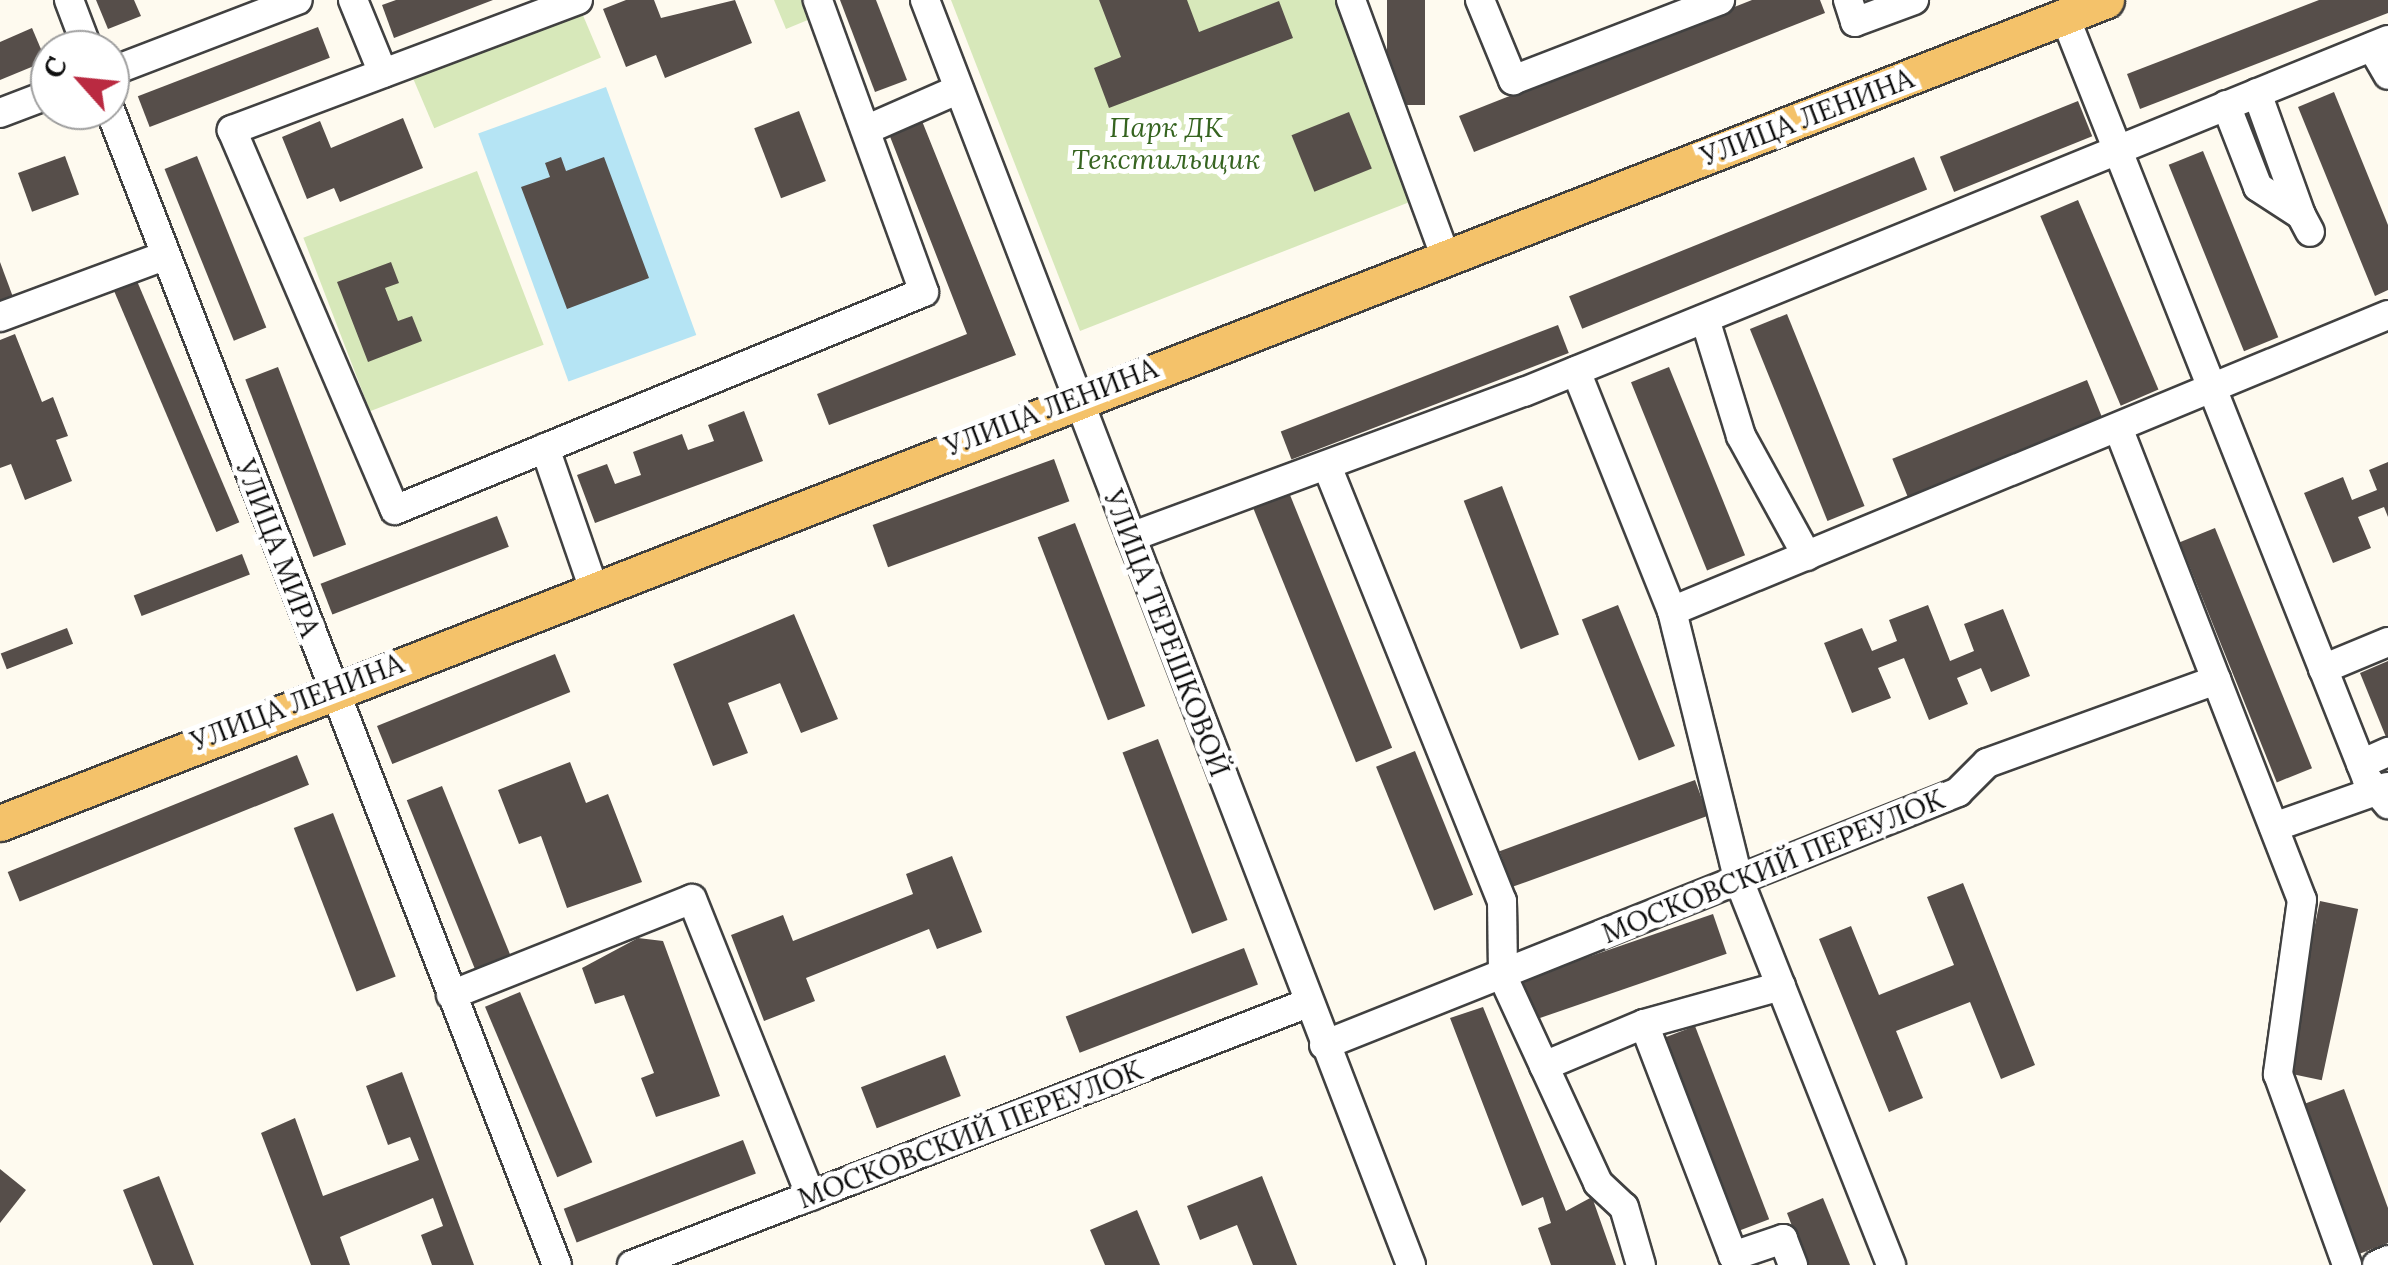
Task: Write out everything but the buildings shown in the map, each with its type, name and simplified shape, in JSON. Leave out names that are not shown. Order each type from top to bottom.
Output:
[{"type":"main road","name":"УЛИЦА ЛЕНИНА","points":[[0,823],[334,688],[1078,397],[1446,258],[2082,7]]},
{"type":"street","points":[[69,0],[80,30]]},
{"type":"street","points":[[130,63],[245,9],[298,0]]},
{"type":"street","points":[[353,0],[383,73]]},
{"type":"street","points":[[578,0],[232,130],[394,510],[924,292],[818,0]]},
{"type":"street","name":"УЛИЦА ТЕРЕШКОВОЙ","points":[[925,0],[1411,1265]]},
{"type":"street","points":[[1351,0],[1446,258]]},
{"type":"street","points":[[1480,0],[1513,80],[1720,0]]},
{"type":"street","points":[[1848,0],[1856,22],[1914,0]]},
{"type":"street","points":[[2082,7],[2118,149],[2361,764],[2383,794],[2274,827]]},
{"type":"street","points":[[1131,537],[1576,371],[2380,44],[2388,74]]},
{"type":"street","points":[[868,129],[959,88]]},
{"type":"street","points":[[2226,106],[2258,188],[2306,223],[2257,93]]},
{"type":"street","points":[[0,113],[30,102]]},
{"type":"street","name":"УЛИЦА МИРА","points":[[117,130],[557,1265]]},
{"type":"street","points":[[0,317],[164,256]]},
{"type":"street","points":[[1672,611],[2214,392],[2388,315]]},
{"type":"street","points":[[1705,320],[1741,436],[1808,556]]},
{"type":"street","points":[[1576,371],[1672,611],[1738,878],[1891,1265]]},
{"type":"street","points":[[2119,430],[2302,900],[2278,1074],[2347,1265]]},
{"type":"street","points":[[545,448],[593,587]]},
{"type":"street","points":[[1327,466],[1502,901],[1503,977],[1598,1183],[1624,1207],[1642,1265]]},
{"type":"street","points":[[2323,669],[2388,642]]},
{"type":"street","name":"МОСКОВСКИЙ ПЕРЕУЛОК","points":[[1324,1045],[1503,977],[1738,878],[1958,792],[1987,764],[2216,680]]},
{"type":"street","points":[[2361,764],[2388,752]]},
{"type":"street","points":[[451,996],[692,899],[811,1196]]},
{"type":"street","points":[[1544,1066],[1644,1024],[1781,986]]},
{"type":"street","name":"МОСКОВСКИЙ ПЕРЕУЛОК","points":[[632,1265],[1308,1003]]},
{"type":"street","points":[[1644,1024],[1733,1256],[1783,1239],[1792,1265]]},
{"type":"street","points":[[2377,1265],[2388,1260]]},
{"type":"green space","points":[[774,0],[808,0],[815,17],[786,29]]},
{"type":"green space","name":"Парк ДК Текстильщик","points":[[951,0],[1349,0],[1425,196],[1080,331]]},
{"type":"green space","points":[[579,6],[601,58],[434,128],[412,77]]},
{"type":"green space","points":[[477,171],[544,345],[370,411],[303,238]]},
{"type":"water","points":[[606,87],[696,335],[568,382],[478,134]]}]
